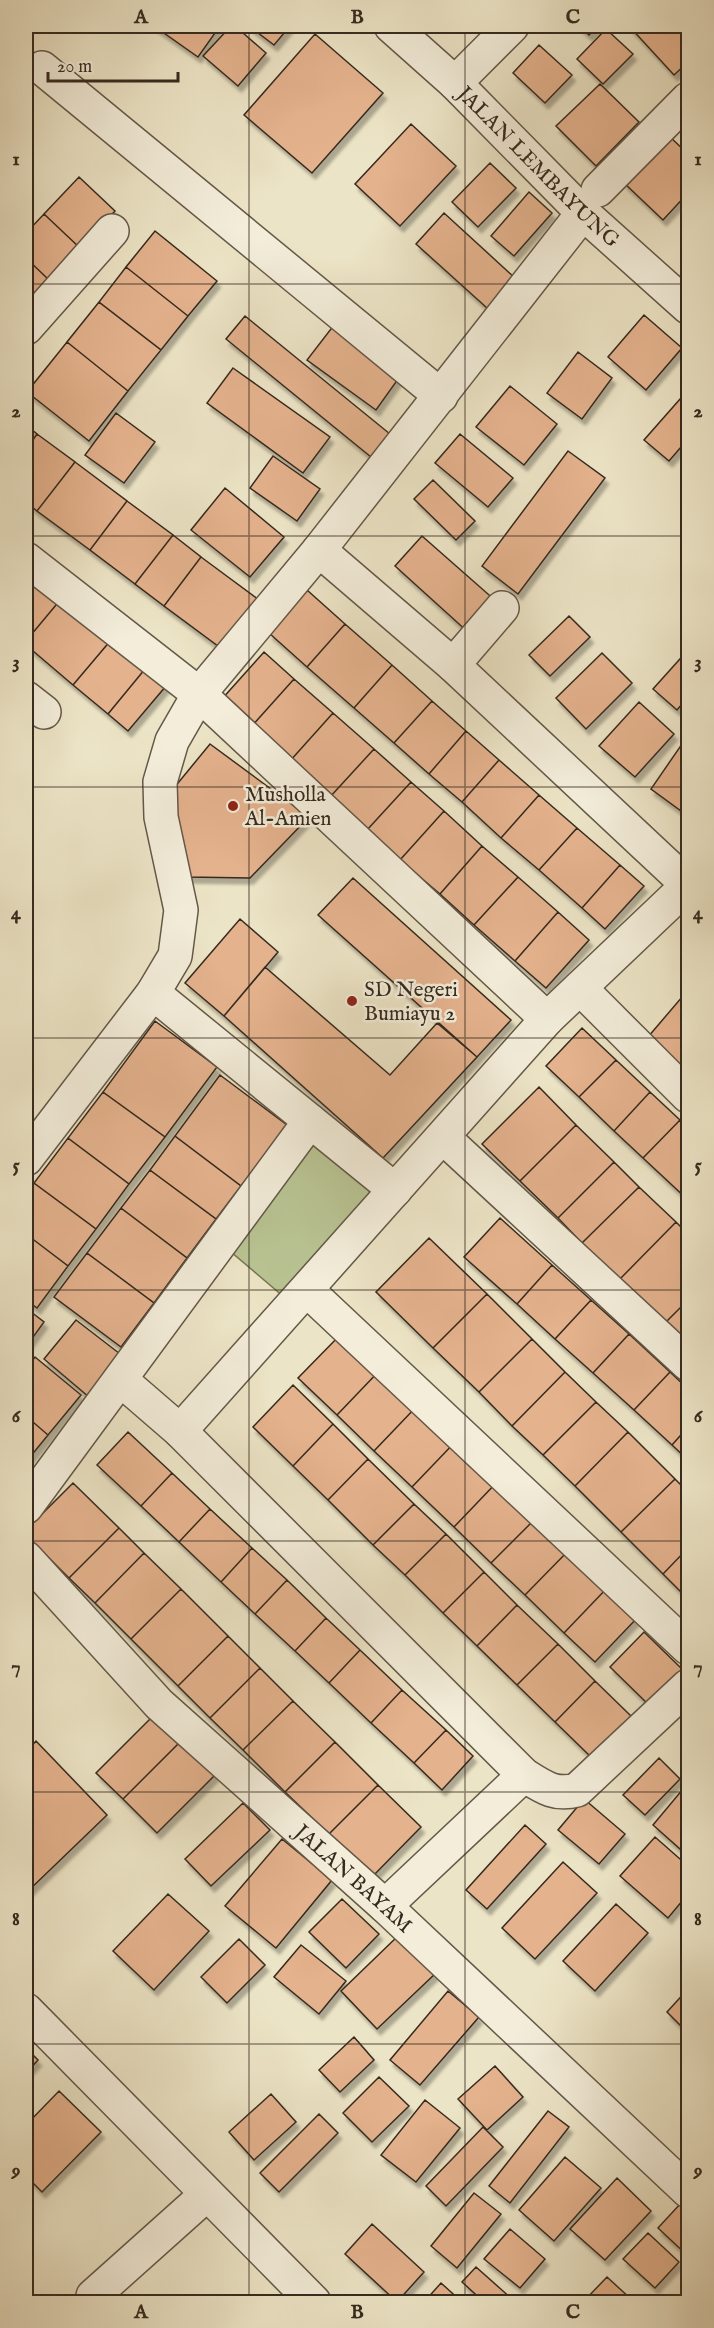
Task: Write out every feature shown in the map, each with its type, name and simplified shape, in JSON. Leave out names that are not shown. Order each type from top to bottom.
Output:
[{"type":"street","name":"JALAN LEMBAYUNG","points":[[391,26],[591,201],[688,307]]},
{"type":"street","points":[[455,83],[512,26]]},
{"type":"street","points":[[42,68],[441,396]]},
{"type":"street","points":[[26,1159],[153,993],[175,956],[181,910],[162,817],[160,782],[172,741],[198,694],[319,550],[591,201],[688,99]]},
{"type":"street","points":[[26,328],[112,231]]},
{"type":"street","points":[[180,1431],[394,1190],[444,1138],[547,1019],[688,885],[453,665],[319,550]]},
{"type":"street","points":[[26,559],[198,694],[547,1019]]},
{"type":"street","points":[[453,665],[502,608]]},
{"type":"street","points":[[579,988],[688,1096]]},
{"type":"street","points":[[153,993],[394,1190]]},
{"type":"street","points":[[26,1507],[310,1121]]},
{"type":"street","points":[[444,1138],[688,1364]]},
{"type":"street","points":[[307,1290],[688,1648]]},
{"type":"street","points":[[121,1380],[180,1431],[524,1776],[549,1791],[564,1794],[577,1790],[688,1686]]},
{"type":"street","name":"JALAN BAYAM","points":[[26,1558],[159,1704],[385,1906],[688,2191]]},
{"type":"street","points":[[385,1906],[524,1776]]},
{"type":"street","points":[[26,2010],[314,2302]]},
{"type":"street","points":[[93,2296],[207,2194]]},
{"type":"green space","points":[[311,1137],[377,1191],[284,1297],[230,1251]]},
{"type":"building","points":[[154,26],[220,26],[198,57]]},
{"type":"building","points":[[231,26],[235,26],[266,53],[238,86],[203,56]]},
{"type":"building","points":[[249,26],[290,26],[274,45]]},
{"type":"building","points":[[579,26],[598,26],[589,35]]},
{"type":"building","points":[[629,26],[688,26],[688,62],[674,75]]},
{"type":"building","points":[[606,29],[633,54],[603,84],[577,59]]},
{"type":"building","points":[[315,34],[383,93],[312,173],[244,115]]},
{"type":"building","points":[[539,45],[572,75],[545,103],[513,73]]},
{"type":"building","points":[[600,84],[639,122],[596,166],[556,126]]},
{"type":"building","points":[[411,124],[456,166],[400,226],[355,184]]},
{"type":"building","points":[[668,135],[688,154],[688,193],[663,220],[623,182]]},
{"type":"building","points":[[490,163],[516,188],[478,227],[452,202]]},
{"type":"building","points":[[79,177],[115,211],[80,248],[44,214]]},
{"type":"building","points":[[529,192],[552,213],[514,256],[491,236]]},
{"type":"building","points":[[444,213],[515,278],[487,308],[416,244]]},
{"type":"building","points":[[44,214],[80,248],[49,280],[26,258],[26,233]]},
{"type":"building","points":[[155,231],[217,281],[188,316],[126,267]]},
{"type":"building","points":[[26,258],[49,280],[26,305]]},
{"type":"building","points":[[126,267],[188,316],[161,350],[99,302]]},
{"type":"building","points":[[99,302],[161,350],[128,391],[67,342]]},
{"type":"building","points":[[644,315],[682,348],[646,390],[608,357]]},
{"type":"building","points":[[245,316],[390,434],[371,457],[226,339]]},
{"type":"building","points":[[334,325],[401,375],[376,410],[307,360]]},
{"type":"building","points":[[67,342],[128,391],[89,441],[27,392]]},
{"type":"building","points":[[578,352],[612,378],[582,419],[547,393]]},
{"type":"building","points":[[233,368],[330,437],[303,473],[207,403]]},
{"type":"building","points":[[510,386],[557,424],[524,465],[476,427]]},
{"type":"building","points":[[688,390],[688,439],[669,461],[644,440]]},
{"type":"building","points":[[116,413],[155,442],[124,483],[85,455]]},
{"type":"building","points":[[26,425],[37,434],[26,450]]},
{"type":"building","points":[[37,434],[75,462],[37,511],[26,502],[26,450]]},
{"type":"building","points":[[460,434],[513,478],[488,507],[435,463]]},
{"type":"building","points":[[568,451],[605,478],[518,594],[482,566]]},
{"type":"building","points":[[273,456],[320,489],[297,521],[250,488]]},
{"type":"building","points":[[75,462],[127,501],[90,550],[37,511]]},
{"type":"building","points":[[433,480],[475,521],[456,540],[414,499]]},
{"type":"building","points":[[225,488],[284,537],[250,577],[191,530]]},
{"type":"building","points":[[127,501],[173,535],[135,584],[90,550]]},
{"type":"building","points":[[173,535],[201,557],[164,606],[135,584]]},
{"type":"building","points":[[422,536],[497,602],[469,633],[395,566]]},
{"type":"building","points":[[201,557],[259,600],[222,649],[164,606]]},
{"type":"building","points":[[26,569],[61,599],[26,641]]},
{"type":"building","points":[[307,590],[345,624],[307,667],[269,633]]},
{"type":"building","points":[[61,599],[111,640],[73,685],[26,645],[26,641]]},
{"type":"building","points":[[569,616],[590,637],[550,676],[529,655]]},
{"type":"building","points":[[345,624],[392,665],[354,708],[307,667]]},
{"type":"building","points":[[111,640],[145,669],[108,714],[73,685]]},
{"type":"building","points":[[688,650],[688,697],[677,710],[653,689]]},
{"type":"building","points":[[264,652],[294,679],[251,727],[221,700]]},
{"type":"building","points":[[602,653],[632,683],[586,729],[556,698]]},
{"type":"building","points":[[392,665],[432,701],[394,743],[354,708]]},
{"type":"building","points":[[145,669],[166,686],[128,731],[108,714]]},
{"type":"building","points":[[294,679],[333,713],[290,761],[251,727]]},
{"type":"building","points":[[432,701],[466,731],[429,774],[394,743]]},
{"type":"building","points":[[639,702],[674,734],[635,777],[599,746]]},
{"type":"building","points":[[333,713],[374,749],[330,797],[290,761]]},
{"type":"building","points":[[466,731],[499,760],[462,802],[429,774]]},
{"type":"building","name":"Musholla Al-Amien","points":[[210,744],[309,817],[250,878],[187,877],[169,794]]},
{"type":"building","points":[[682,744],[688,749],[688,816],[651,789]]},
{"type":"building","points":[[374,749],[411,782],[367,830],[330,797]]},
{"type":"building","points":[[499,760],[539,795],[501,838],[462,802]]},
{"type":"building","points":[[411,782],[444,811],[400,860],[367,830]]},
{"type":"building","points":[[539,795],[577,828],[539,870],[501,838]]},
{"type":"building","points":[[444,811],[482,846],[440,894],[400,860]]},
{"type":"building","points":[[577,828],[620,865],[582,908],[539,870]]},
{"type":"building","points":[[482,846],[518,877],[474,925],[440,894]]},
{"type":"building","points":[[620,865],[644,886],[605,929],[582,908]]},
{"type":"building","points":[[518,877],[558,912],[515,961],[474,925]]},
{"type":"building","points":[[353,878],[511,1020],[477,1057],[318,915]]},
{"type":"building","points":[[558,912],[589,940],[546,988],[515,961]]},
{"type":"building","points":[[240,919],[278,952],[224,1016],[185,983]]},
{"type":"building","points":[[265,967],[390,1075],[437,1023],[477,1057],[383,1158],[224,1016]]},
{"type":"building","points":[[688,990],[688,1073],[648,1037]]},
{"type":"building","points":[[155,1021],[217,1067],[165,1137],[103,1092]]},
{"type":"building","points":[[582,1028],[616,1060],[579,1097],[546,1066]]},
{"type":"building","points":[[616,1060],[650,1092],[614,1131],[579,1097]]},
{"type":"building","points":[[220,1075],[287,1125],[241,1186],[175,1136]]},
{"type":"building","points":[[539,1087],[576,1125],[520,1181],[482,1144]]},
{"type":"building","points":[[103,1092],[165,1137],[129,1184],[68,1138]]},
{"type":"building","points":[[650,1092],[680,1120],[643,1158],[614,1131]]},
{"type":"building","points":[[680,1120],[688,1128],[687,1199],[643,1158]]},
{"type":"building","points":[[576,1125],[614,1162],[558,1218],[520,1181]]},
{"type":"building","points":[[175,1136],[241,1186],[216,1219],[150,1170]]},
{"type":"building","points":[[68,1138],[129,1184],[96,1229],[34,1183]]},
{"type":"building","points":[[614,1162],[639,1187],[582,1243],[558,1218]]},
{"type":"building","points":[[150,1170],[216,1219],[187,1258],[121,1208]]},
{"type":"building","points":[[34,1183],[96,1229],[68,1266],[26,1234],[26,1195]]},
{"type":"building","points":[[639,1187],[676,1222],[620,1279],[582,1243]]},
{"type":"building","points":[[121,1208],[187,1258],[154,1303],[87,1253]]},
{"type":"building","points":[[500,1218],[552,1265],[517,1304],[464,1257]]},
{"type":"building","points":[[676,1222],[688,1234],[688,1300],[665,1323],[620,1279]]},
{"type":"building","points":[[26,1234],[68,1266],[37,1308],[26,1300]]},
{"type":"building","points":[[429,1238],[487,1294],[433,1348],[376,1292]]},
{"type":"building","points":[[87,1253],[154,1303],[121,1347],[54,1297]]},
{"type":"building","points":[[552,1265],[591,1300],[555,1339],[517,1304]]},
{"type":"building","points":[[487,1294],[532,1339],[479,1392],[433,1348]]},
{"type":"building","points":[[591,1300],[629,1334],[593,1373],[555,1339]]},
{"type":"building","points":[[688,1300],[688,1347],[665,1323]]},
{"type":"building","points":[[26,1308],[44,1322],[26,1347]]},
{"type":"building","points":[[76,1320],[124,1357],[89,1397],[44,1359]]},
{"type":"building","points":[[343,1332],[381,1369],[337,1415],[298,1378]]},
{"type":"building","points":[[629,1334],[670,1372],[634,1410],[593,1373]]},
{"type":"building","points":[[532,1339],[565,1372],[512,1426],[479,1392]]},
{"type":"building","points":[[35,1357],[81,1395],[48,1435],[26,1416],[26,1369]]},
{"type":"building","points":[[381,1369],[418,1405],[374,1451],[337,1415]]},
{"type":"building","points":[[565,1372],[596,1402],[543,1455],[512,1426]]},
{"type":"building","points":[[670,1372],[688,1389],[688,1427],[672,1445],[634,1410]]},
{"type":"building","points":[[293,1385],[333,1424],[293,1466],[253,1427]]},
{"type":"building","points":[[596,1402],[628,1432],[575,1486],[543,1455]]},
{"type":"building","points":[[418,1405],[456,1441],[412,1487],[374,1451]]},
{"type":"building","points":[[26,1416],[48,1435],[26,1462]]},
{"type":"building","points":[[333,1424],[368,1459],[328,1500],[293,1466]]},
{"type":"building","points":[[688,1427],[688,1460],[672,1445]]},
{"type":"building","points":[[128,1432],[172,1473],[141,1506],[97,1465]]},
{"type":"building","points":[[628,1432],[675,1479],[621,1532],[575,1486]]},
{"type":"building","points":[[456,1441],[498,1481],[454,1527],[412,1487]]},
{"type":"building","points":[[368,1459],[414,1504],[373,1545],[328,1500]]},
{"type":"building","points":[[172,1473],[210,1509],[179,1542],[141,1506]]},
{"type":"building","points":[[675,1479],[688,1492],[688,1548],[663,1574],[621,1532]]},
{"type":"building","points":[[498,1481],[536,1518],[491,1563],[454,1527]]},
{"type":"building","points":[[73,1483],[119,1528],[69,1578],[26,1535],[26,1530]]},
{"type":"building","points":[[414,1504],[446,1534],[405,1575],[373,1545]]},
{"type":"building","points":[[210,1509],[252,1548],[221,1582],[179,1542]]},
{"type":"building","points":[[536,1518],[569,1550],[525,1595],[491,1563]]},
{"type":"building","points":[[119,1528],[144,1553],[95,1603],[69,1578]]},
{"type":"building","points":[[446,1534],[484,1572],[443,1613],[405,1575]]},
{"type":"building","points":[[252,1548],[287,1580],[255,1614],[221,1582]]},
{"type":"building","points":[[688,1548],[688,1599],[663,1574]]},
{"type":"building","points":[[569,1550],[608,1587],[564,1633],[525,1595]]},
{"type":"building","points":[[144,1553],[181,1589],[131,1639],[95,1603]]},
{"type":"building","points":[[484,1572],[517,1605],[477,1646],[443,1613]]},
{"type":"building","points":[[287,1580],[326,1618],[295,1651],[255,1614]]},
{"type":"building","points":[[608,1587],[639,1616],[595,1662],[564,1633]]},
{"type":"building","points":[[181,1589],[228,1636],[178,1686],[131,1639]]},
{"type":"building","points":[[517,1605],[558,1644],[517,1685],[477,1646]]},
{"type":"building","points":[[326,1618],[360,1650],[329,1683],[295,1651]]},
{"type":"building","points":[[644,1632],[685,1672],[651,1707],[610,1667]]},
{"type":"building","points":[[228,1636],[260,1668],[210,1718],[178,1686]]},
{"type":"building","points":[[558,1644],[595,1681],[555,1722],[517,1685]]},
{"type":"building","points":[[360,1650],[402,1690],[371,1723],[329,1683]]},
{"type":"building","points":[[260,1668],[293,1701],[243,1750],[210,1718]]},
{"type":"building","points":[[595,1681],[631,1716],[591,1757],[555,1722]]},
{"type":"building","points":[[402,1690],[446,1730],[414,1763],[371,1723]]},
{"type":"building","points":[[293,1701],[335,1742],[285,1792],[243,1750]]},
{"type":"building","points":[[155,1714],[182,1740],[123,1799],[96,1773]]},
{"type":"building","points":[[446,1730],[473,1756],[442,1790],[414,1763]]},
{"type":"building","points":[[182,1740],[216,1774],[157,1833],[123,1799]]},
{"type":"building","points":[[36,1741],[107,1815],[26,1893],[26,1752]]},
{"type":"building","points":[[335,1742],[378,1785],[329,1834],[285,1792]]},
{"type":"building","points":[[659,1758],[680,1779],[645,1815],[623,1795]]},
{"type":"building","points":[[688,1783],[688,1856],[653,1825]]},
{"type":"building","points":[[378,1785],[421,1827],[372,1877],[329,1834]]},
{"type":"building","points":[[584,1799],[625,1834],[599,1864],[558,1830]]},
{"type":"building","points":[[243,1803],[270,1830],[211,1886],[185,1859]]},
{"type":"building","points":[[525,1825],[546,1844],[487,1909],[466,1890]]},
{"type":"building","points":[[655,1837],[688,1866],[688,1894],[668,1918],[620,1876]]},
{"type":"building","points":[[282,1839],[332,1880],[276,1948],[225,1906]]},
{"type":"building","points":[[563,1862],[597,1893],[535,1959],[502,1928]]},
{"type":"building","points":[[168,1894],[209,1931],[154,1990],[113,1951]]},
{"type":"building","points":[[342,1899],[379,1934],[346,1968],[309,1932]]},
{"type":"building","points":[[616,1904],[648,1933],[595,1991],[563,1961]]},
{"type":"building","points":[[400,1934],[437,1972],[377,2029],[341,1991]]},
{"type":"building","points":[[239,1939],[265,1965],[227,2003],[201,1977]]},
{"type":"building","points":[[301,1945],[346,1981],[319,2014],[274,1977]]},
{"type":"building","points":[[688,1989],[688,2033],[667,2012]]},
{"type":"building","points":[[448,1991],[479,2017],[420,2085],[390,2060]]},
{"type":"building","points":[[354,2037],[374,2060],[340,2092],[319,2070]]},
{"type":"building","points":[[26,2048],[38,2060],[26,2073]]},
{"type":"building","points":[[495,2066],[523,2097],[487,2130],[458,2099]]},
{"type":"building","points":[[379,2077],[409,2106],[372,2142],[343,2113]]},
{"type":"building","points":[[59,2091],[101,2132],[42,2192],[26,2176],[26,2125]]},
{"type":"building","points":[[271,2094],[296,2122],[254,2160],[229,2132]]},
{"type":"building","points":[[425,2100],[460,2128],[416,2182],[381,2155]]},
{"type":"building","points":[[548,2111],[569,2127],[510,2203],[489,2186]]},
{"type":"building","points":[[319,2114],[338,2133],[279,2192],[260,2173]]},
{"type":"building","points":[[483,2127],[503,2147],[446,2206],[426,2186]]},
{"type":"building","points":[[565,2157],[601,2188],[554,2241],[519,2210]]},
{"type":"building","points":[[617,2178],[651,2211],[605,2260],[570,2229]]},
{"type":"building","points":[[474,2193],[501,2214],[457,2268],[431,2246]]},
{"type":"building","points":[[681,2203],[688,2210],[688,2256],[658,2228]]},
{"type":"building","points":[[372,2224],[424,2272],[397,2302],[345,2254]]},
{"type":"building","points":[[510,2229],[545,2259],[520,2288],[484,2259]]},
{"type":"building","points":[[648,2233],[679,2262],[655,2288],[623,2259]]},
{"type":"building","points":[[476,2267],[512,2299],[509,2302],[484,2302],[462,2282]]},
{"type":"building","points":[[607,2277],[632,2300],[630,2302],[583,2302]]},
{"type":"building","points":[[441,2283],[462,2302],[424,2302]]},
{"type":"place","name":"Musholla Al-Amien","points":[[233,806]]},
{"type":"place","name":"SD Negeri Bumiayu 2","points":[[352,1001]]}]
